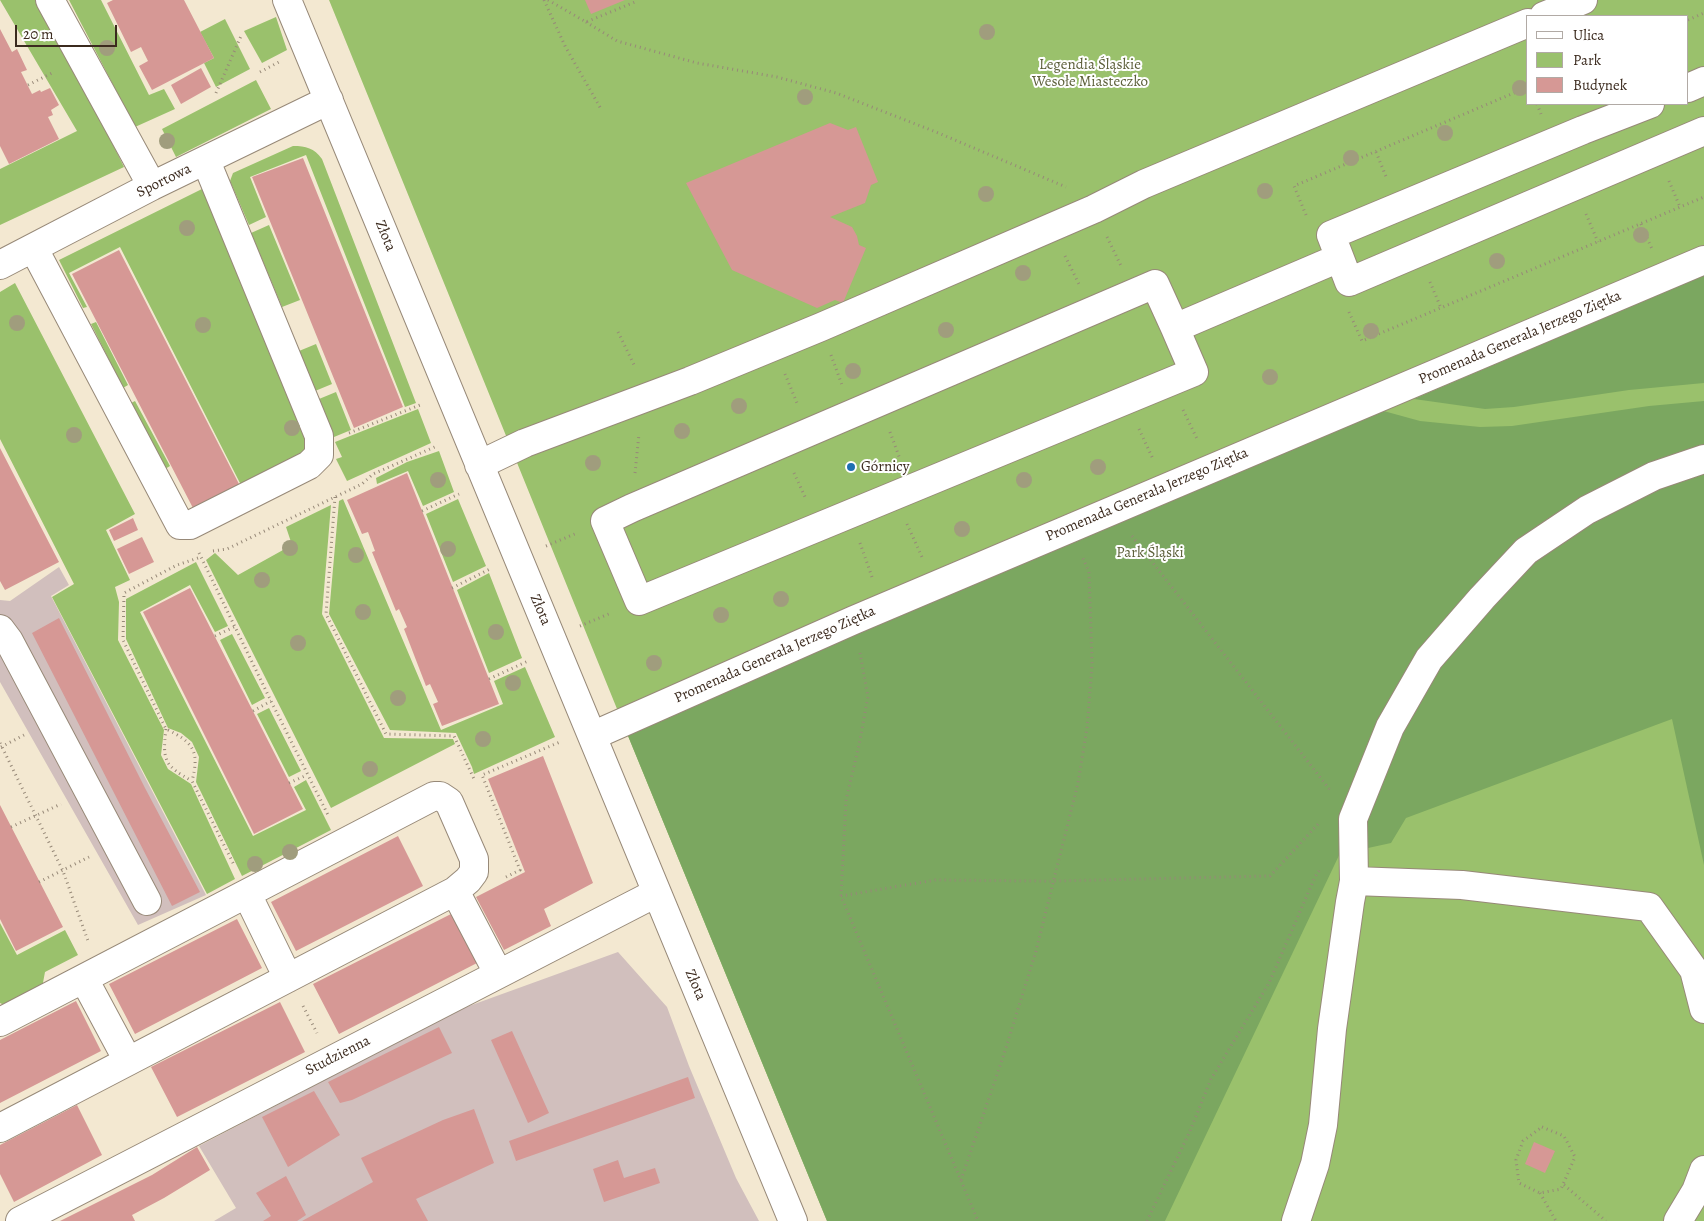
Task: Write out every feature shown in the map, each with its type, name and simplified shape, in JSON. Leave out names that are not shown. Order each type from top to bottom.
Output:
[{"type":"street","points":[[50,0],[152,186]]},
{"type":"street","name":"Złota","points":[[287,0],[793,1221]]},
{"type":"street","points":[[1546,15],[1583,0]]},
{"type":"street","points":[[479,465],[525,443],[717,361],[774,346],[821,327],[1100,206],[1144,184],[1526,24]]},
{"type":"street","points":[[1689,88],[1704,81]]},
{"type":"street","name":"Sportowa","points":[[0,265],[152,186],[329,100]]},
{"type":"street","points":[[1647,105],[1331,235],[1333,260],[1349,282],[1704,131]]},
{"type":"street","points":[[34,249],[180,525],[190,526],[310,465],[318,455],[319,436],[206,161]]},
{"type":"street","points":[[1175,328],[1333,260]]},
{"type":"street","name":"Promenada Generała Jerzego Ziętka","points":[[592,736],[883,607],[1704,260]]},
{"type":"street","points":[[1155,284],[1194,372],[639,601],[605,521],[1134,293],[1155,284]]},
{"type":"street","points":[[1296,1221],[1315,1164],[1322,1125],[1332,1029],[1354,881],[1346,811],[1390,728],[1429,659],[1526,551],[1588,510],[1654,476],[1704,459]]},
{"type":"street","points":[[0,629],[9,641],[148,901]]},
{"type":"street","points":[[0,1022],[434,796],[440,796],[449,802],[474,859],[474,872],[455,891],[0,1128]]},
{"type":"street","points":[[1354,881],[1462,886],[1649,907],[1694,970],[1704,1009]]},
{"type":"street","points":[[455,891],[498,974]]},
{"type":"street","name":"Studzienna","points":[[20,1221],[656,893]]},
{"type":"street","points":[[247,894],[288,978]]},
{"type":"street","points":[[93,975],[128,1061]]},
{"type":"street","points":[[1678,1221],[1696,1191],[1704,1170]]},
{"type":"path","points":[[546,0],[616,41],[697,62],[777,77],[836,93],[921,126],[1100,206],[1134,293]]},
{"type":"path","points":[[546,0],[565,46],[601,109]]},
{"type":"path","points":[[586,22],[635,2]]},
{"type":"path","points":[[1689,20],[1704,13]]},
{"type":"path","points":[[216,93],[241,36]]},
{"type":"path","points":[[260,72],[287,58]]},
{"type":"path","points":[[1333,260],[1294,186],[1526,88]]},
{"type":"path","points":[[1346,306],[1362,341],[1704,197]]},
{"type":"path","points":[[1052,227],[1092,312]]},
{"type":"path","points":[[821,327],[853,414]]},
{"type":"path","points":[[774,346],[809,433]]},
{"type":"path","points":[[1170,382],[1210,469]]},
{"type":"path","points":[[1125,400],[1166,487]]},
{"type":"path","points":[[879,403],[903,492],[935,586]]},
{"type":"path","points":[[247,894],[192,781],[170,768],[164,756],[166,729],[123,640],[124,594],[176,565],[214,551],[227,549],[362,484],[373,474],[439,444]]},
{"type":"path","points":[[782,445],[818,527]]},
{"type":"path","points":[[422,511],[460,494]]},
{"type":"path","points":[[335,497],[326,614],[386,734],[454,736],[474,779]]},
{"type":"path","points":[[841,896],[935,880],[1053,881],[1270,876],[1346,811],[1112,510]]},
{"type":"path","points":[[850,514],[883,607]]},
{"type":"path","points":[[190,526],[189,536],[307,775],[344,843]]},
{"type":"path","points":[[961,1180],[1004,1054],[1036,951],[1078,783],[1087,728],[1092,665],[1089,572],[1071,528]]},
{"type":"path","points":[[452,588],[491,568]]},
{"type":"path","points":[[854,620],[868,696],[846,800],[841,896],[978,1221]]},
{"type":"path","points":[[215,636],[234,627]]},
{"type":"path","points":[[489,679],[529,660]]},
{"type":"path","points":[[253,711],[271,701]]},
{"type":"path","points":[[166,729],[190,744],[196,757],[196,769],[192,781]]},
{"type":"path","points":[[500,880],[520,870],[482,775],[563,740]]},
{"type":"path","points":[[0,743],[63,871],[91,949],[93,975]]},
{"type":"path","points":[[289,783],[307,775]]},
{"type":"path","points":[[11,827],[88,791]]},
{"type":"path","points":[[39,882],[116,843]]},
{"type":"path","points":[[1146,1221],[1190,1131],[1211,1079],[1269,983],[1315,877],[1326,860]]},
{"type":"path","points":[[288,978],[318,1034]]},
{"type":"path","points":[[1542,1127],[1564,1136],[1575,1157],[1564,1185],[1561,1190],[1540,1193],[1519,1183],[1516,1160],[1523,1142],[1542,1127]]},
{"type":"path","points":[[1564,1185],[1606,1221]]},
{"type":"path","points":[[1540,1193],[1556,1221]]},
{"type":"shaded area","points":[[59,567],[69,585],[51,596],[206,895],[138,925],[0,682],[0,600],[10,601]]},
{"type":"shaded area","points":[[618,952],[667,1007],[689,1066],[736,1178],[759,1221],[214,1221],[236,1208],[199,1146],[458,1010]]},
{"type":"green space","points":[[0,0],[42,0],[124,167],[0,225],[0,169],[77,131]]},
{"type":"green space","points":[[69,0],[101,0],[149,95],[164,89],[175,109],[135,127]]},
{"type":"green space","name":"Park Śląski","points":[[329,0],[1704,0],[1704,1221],[827,1221]]},
{"type":"green space","points":[[276,17],[287,50],[262,63],[244,31]]},
{"type":"green space","points":[[225,19],[250,69],[216,87],[204,63],[214,58],[200,32]]},
{"type":"green space","points":[[256,80],[271,109],[176,157],[162,129]]},
{"type":"green space","points":[[293,146],[309,148],[322,159],[416,403],[405,407],[306,155],[250,177],[266,217],[249,225],[230,181],[233,173]]},
{"type":"green space","points":[[208,186],[309,436],[304,457],[242,487],[120,247],[69,273],[87,307],[83,308],[59,260]]},
{"type":"green space","points":[[269,225],[300,300],[282,307],[251,233]]},
{"type":"green space","points":[[1704,275],[1704,383],[1629,390],[1514,407],[1485,409],[1414,399]]},
{"type":"green space","points":[[15,283],[135,514],[106,530],[130,580],[115,587],[119,602],[118,640],[164,730],[161,755],[168,769],[191,784],[235,879],[207,894],[52,597],[74,584],[0,439],[0,292]]},
{"type":"green space","points":[[96,322],[128,385],[123,388],[91,324]]},
{"type":"green space","points":[[316,344],[332,384],[315,391],[299,351]]},
{"type":"green space","points":[[336,392],[351,430],[334,437],[319,399]]},
{"type":"green space","points":[[135,401],[170,466],[165,469],[131,403]]},
{"type":"green space","points":[[1704,401],[1704,865],[1672,719],[1406,818],[1391,843],[1368,848],[1343,847],[1165,1221],[827,1221],[626,731],[1380,410],[1420,421],[1480,427],[1512,426],[1649,406]]},
{"type":"green space","points":[[418,409],[431,443],[347,481],[336,459],[342,457],[335,442]]},
{"type":"green space","points":[[439,451],[454,492],[423,506],[408,471],[377,484],[376,478],[407,462]]},
{"type":"green space","points":[[343,499],[441,730],[503,704],[494,681],[525,667],[555,737],[474,774],[456,733],[390,730],[329,614],[339,501]]},
{"type":"green space","points":[[458,499],[486,566],[453,582],[426,514]]},
{"type":"green space","points":[[331,505],[322,614],[384,738],[453,739],[455,744],[331,808],[206,560],[215,553],[238,575],[292,545],[286,527]]},
{"type":"green space","points":[[196,562],[228,626],[215,632],[190,585],[140,612],[253,836],[306,810],[294,787],[306,780],[331,830],[242,876],[196,782],[199,757],[192,742],[181,733],[168,728],[126,639],[126,599]]},
{"type":"green space","points":[[489,573],[522,658],[489,673],[457,590]]},
{"type":"green space","points":[[232,634],[265,698],[252,705],[220,640]]},
{"type":"green space","points":[[269,708],[301,771],[289,777],[257,714]]},
{"type":"green space","points":[[0,923],[17,955],[65,930],[78,955],[45,972],[42,988],[15,1003],[2,1004],[0,1003]]},
{"type":"building","points":[[113,0],[184,0],[214,58],[152,90],[139,66],[148,61],[141,47],[131,52],[107,3]]},
{"type":"building","points":[[585,0],[625,0],[591,14]]},
{"type":"building","points":[[0,29],[12,52],[17,49],[27,70],[21,72],[32,94],[50,88],[59,105],[51,110],[53,115],[48,117],[59,139],[9,164],[0,146]]},
{"type":"building","points":[[201,68],[211,87],[181,104],[171,85]]},
{"type":"building","points":[[830,123],[848,130],[856,127],[878,182],[871,185],[865,203],[830,217],[852,227],[859,245],[866,248],[843,303],[835,300],[817,308],[732,270],[686,183]]},
{"type":"building","points":[[303,158],[403,407],[354,428],[252,177]]},
{"type":"building","points":[[119,250],[240,486],[194,510],[72,274]]},
{"type":"building","points":[[0,448],[59,562],[5,590],[0,581]]},
{"type":"building","points":[[407,473],[499,704],[442,726],[433,704],[438,702],[430,684],[426,686],[404,629],[407,627],[399,609],[396,611],[372,552],[375,551],[368,532],[362,534],[347,500]]},
{"type":"building","points":[[133,518],[138,530],[114,541],[109,530]]},
{"type":"building","points":[[142,537],[154,562],[129,574],[117,549]]},
{"type":"building","points":[[190,588],[303,809],[254,834],[143,612]]},
{"type":"building","points":[[59,618],[200,892],[172,906],[32,633]]},
{"type":"building","points":[[543,756],[593,883],[544,909],[551,926],[504,950],[476,897],[525,872],[488,779]]},
{"type":"building","points":[[0,805],[63,927],[16,951],[0,919]]},
{"type":"building","points":[[398,836],[423,886],[296,951],[271,902]]},
{"type":"building","points":[[451,914],[477,963],[339,1034],[313,984]]},
{"type":"building","points":[[237,919],[262,968],[135,1034],[109,984]]},
{"type":"building","points":[[76,1001],[101,1051],[0,1103],[0,1040]]},
{"type":"building","points":[[280,1002],[305,1052],[177,1117],[151,1067]]},
{"type":"building","points":[[439,1027],[452,1053],[352,1100],[340,1103],[328,1082]]},
{"type":"building","points":[[512,1031],[549,1113],[528,1123],[491,1040]]},
{"type":"building","points":[[688,1077],[695,1098],[516,1161],[509,1141]]},
{"type":"building","points":[[314,1091],[340,1135],[288,1167],[262,1117]]},
{"type":"building","points":[[77,1105],[102,1155],[14,1202],[0,1174],[0,1145]]},
{"type":"building","points":[[474,1109],[494,1163],[416,1199],[428,1221],[302,1221],[373,1182],[361,1158],[443,1120]]},
{"type":"building","points":[[1534,1142],[1555,1151],[1545,1173],[1525,1164]]},
{"type":"building","points":[[197,1147],[210,1170],[132,1215],[135,1221],[60,1221],[152,1175]]},
{"type":"building","points":[[618,1160],[624,1178],[655,1168],[660,1183],[604,1202],[593,1169]]},
{"type":"building","points":[[286,1176],[306,1215],[297,1221],[263,1221],[271,1216],[256,1193]]},
{"type":"place","name":"Górnicy","points":[[851,467]]},
{"type":"park label","name":"Legendia Śląskie Wesołe Miasteczko","points":[[1090,74]]}]
